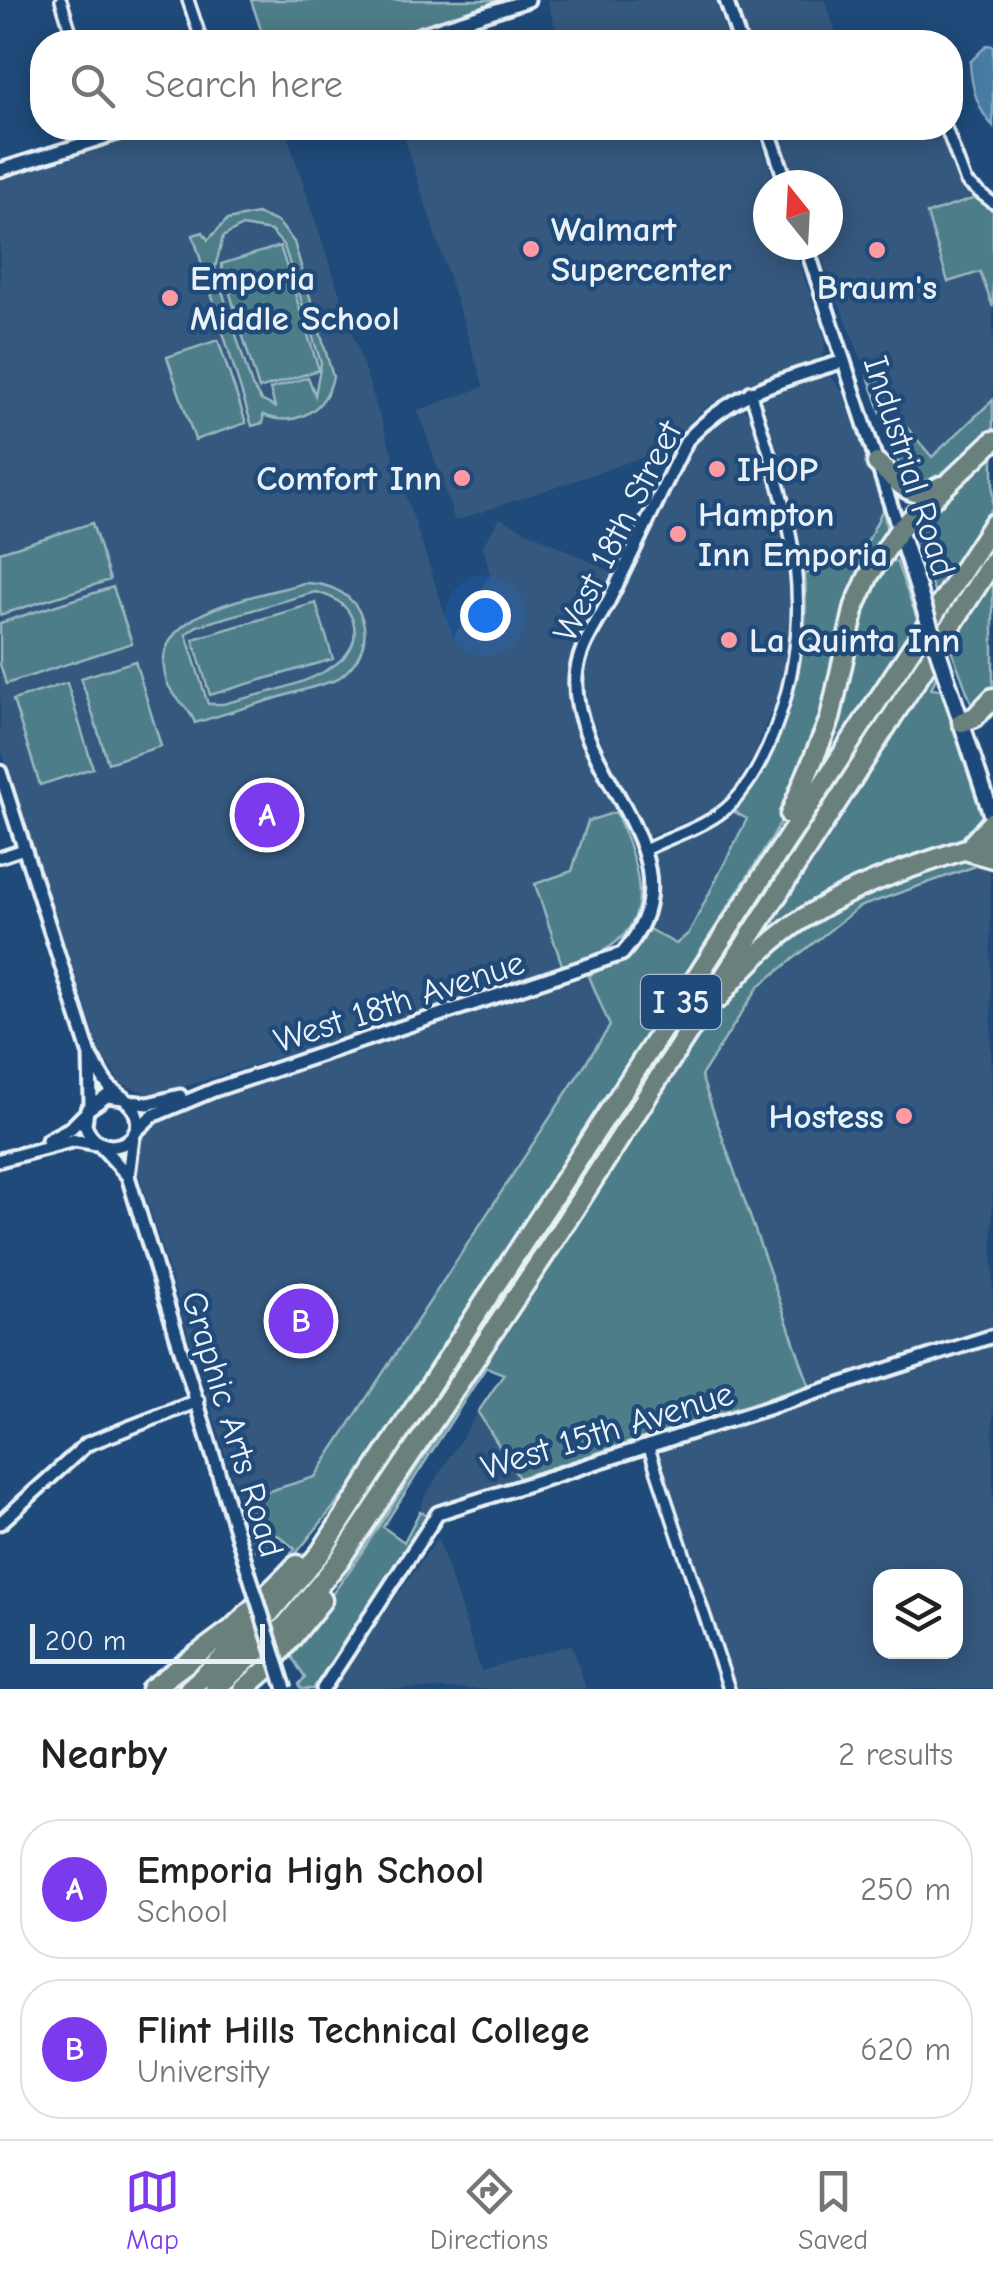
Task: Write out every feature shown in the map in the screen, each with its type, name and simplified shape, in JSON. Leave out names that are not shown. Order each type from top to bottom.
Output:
[{"type":"highway","points":[[767,866],[830,719],[855,606],[869,575],[899,530],[993,441]]},
{"type":"highway","points":[[878,463],[902,486],[922,495],[954,477]]},
{"type":"highway","name":"I 35","points":[[189,1689],[270,1614],[321,1552],[993,524]]},
{"type":"highway","name":"I 35","points":[[215,1689],[255,1656],[310,1598],[387,1491],[544,1257],[664,1064],[993,562]]},
{"type":"highway","points":[[962,722],[976,717],[993,698]]},
{"type":"highway","points":[[964,850],[993,820]]},
{"type":"highway","points":[[664,1064],[750,962],[793,924],[861,884],[993,840]]},
{"type":"highway","points":[[964,850],[993,858]]},
{"type":"highway","points":[[151,1689],[232,1630],[272,1591],[368,1480]]},
{"type":"highway","points":[[244,1689],[266,1670],[318,1606],[387,1491]]},
{"type":"main road","name":"Industrial Road","points":[[899,530],[993,820]]},
{"type":"street","points":[[60,0],[70,30]]},
{"type":"street","points":[[188,0],[198,30]]},
{"type":"street","points":[[434,30],[528,0]]},
{"type":"street","points":[[726,0],[736,30]]},
{"type":"street","points":[[0,170],[81,140]]},
{"type":"street","points":[[772,140],[781,170]]},
{"type":"street","points":[[950,140],[966,182],[993,203]]},
{"type":"street","name":"Industrial Road","points":[[811,260],[899,530]]},
{"type":"street","name":"West 18th Street","points":[[600,964],[622,954],[644,922],[652,885],[643,851],[580,706],[576,675],[582,652],[687,440],[728,402],[750,391],[844,361]]},
{"type":"street","points":[[643,851],[732,804],[774,734],[792,680],[800,613],[795,543],[750,391]]},
{"type":"street","points":[[0,772],[90,1055],[104,1081],[137,1115],[134,1134],[118,1147],[75,1140],[0,1160]]},
{"type":"street","points":[[0,857],[24,849]]},
{"type":"street","name":"West 18th Avenue","points":[[134,1134],[152,1116],[214,1090],[600,964]]},
{"type":"street","points":[[90,1055],[87,1133],[99,1145]]},
{"type":"street","name":"West 18th Avenue","points":[[126,1100],[148,1104],[214,1090]]},
{"type":"street","points":[[32,1149],[71,1128],[89,1107],[106,1096],[126,1100]]},
{"type":"street","name":"Graphic Arts Road","points":[[134,1134],[128,1176],[285,1689]]},
{"type":"street","name":"Graphic Arts Road","points":[[99,1145],[128,1176]]},
{"type":"street","name":"West 15th Avenue","points":[[323,1689],[438,1513],[993,1336]]},
{"type":"street","points":[[0,1523],[87,1444],[198,1401]]},
{"type":"street","points":[[648,1445],[729,1689]]},
{"type":"shaded area","points":[[547,0],[715,0],[725,30],[556,30]]},
{"type":"shaded area","points":[[735,0],[825,0],[835,30],[745,30]]},
{"type":"shaded area","points":[[987,45],[993,46],[993,126],[973,88],[970,62]]},
{"type":"shaded area","points":[[108,140],[289,140],[453,638],[490,575],[483,545],[500,518],[612,572],[570,658],[568,686],[575,715],[616,812],[588,821],[572,871],[535,885],[563,968],[154,1096],[120,1083],[100,1051],[0,746],[0,174]]},
{"type":"shaded area","points":[[405,140],[760,140],[770,170],[753,170],[753,260],[798,260],[825,338],[824,354],[815,362],[719,399],[695,417],[670,448],[455,521],[418,410],[484,387]]},
{"type":"shaded area","points":[[779,140],[946,140],[959,179],[975,198],[927,213],[948,282],[980,272],[993,307],[993,400],[932,457],[891,409],[876,375],[868,376],[822,260],[843,260],[843,170],[790,170]]},
{"type":"shaded area","points":[[829,375],[843,392],[883,509],[862,553],[805,574],[793,506],[761,413],[762,401],[771,390]]},
{"type":"shaded area","points":[[736,405],[749,413],[788,548],[792,611],[782,683],[753,758],[730,795],[706,814],[647,837],[639,831],[589,711],[583,672],[592,644],[687,449]]},
{"type":"shaded area","points":[[731,810],[747,818],[689,933],[676,944],[647,928],[656,893],[652,856],[658,847]]},
{"type":"shaded area","points":[[990,861],[993,1326],[809,1385],[701,1076],[759,986],[859,907]]},
{"type":"shaded area","points":[[589,976],[610,1025],[315,1477],[240,1500],[136,1165],[139,1139],[163,1116],[215,1097]]},
{"type":"shaded area","points":[[993,1342],[993,1689],[731,1689],[660,1466],[662,1448]]},
{"type":"shaded area","points":[[478,1412],[519,1478],[446,1502],[427,1515],[420,1511],[424,1498]]},
{"type":"shaded area","points":[[438,1538],[481,1671],[572,1644],[586,1689],[331,1689]]},
{"type":"green space","points":[[251,0],[506,0],[410,30],[261,30]]},
{"type":"green space","points":[[975,198],[993,209],[993,307],[980,272],[948,282],[927,214]]},
{"type":"green space","points":[[257,214],[278,222],[294,242],[333,377],[323,399],[298,418],[263,415],[263,423],[252,426],[193,235],[203,232],[208,240],[227,220]],"holes":[[[242,226],[271,231],[284,246],[321,363],[315,395],[308,377],[270,389],[275,407],[261,400],[252,386],[215,268],[223,237]]]},
{"type":"green space","points":[[280,246],[319,370],[259,389],[221,264]]},
{"type":"green space","points":[[218,340],[246,423],[195,440],[167,357]]},
{"type":"green space","points":[[876,374],[891,409],[932,457],[993,400],[993,432],[934,484],[922,489],[903,476],[868,376]]},
{"type":"green space","points":[[993,447],[993,507],[935,595],[911,524]]},
{"type":"green space","points":[[883,509],[888,537],[824,723],[790,805],[767,846],[566,1161],[349,1488],[269,1587],[267,1580],[295,1549],[278,1535],[257,1551],[240,1500],[315,1477],[610,1026],[589,976],[624,956],[647,928],[676,944],[689,933],[747,819],[731,810],[768,758],[792,700],[804,638],[805,574],[862,553]]},
{"type":"green space","points":[[92,523],[110,580],[0,615],[0,552]]},
{"type":"green space","points":[[896,561],[918,621],[817,776],[814,774],[863,597],[887,563]]},
{"type":"green space","points":[[993,578],[993,692],[973,708],[950,646]]},
{"type":"green space","points":[[304,583],[325,585],[354,604],[365,634],[352,666],[336,680],[195,723],[166,679],[164,656],[173,637],[188,622],[210,610]],"holes":[[[315,592],[332,598],[349,612],[354,638],[346,654],[310,679],[223,704],[208,704],[186,634],[197,626]]]},
{"type":"green space","points":[[113,587],[132,643],[6,684],[0,664],[0,623]]},
{"type":"green space","points":[[316,603],[333,659],[210,695],[193,639]]},
{"type":"green space","points":[[135,661],[161,746],[108,763],[81,678]]},
{"type":"green space","points":[[934,668],[937,676],[931,689],[941,690],[984,823],[973,836],[758,948],[755,945]]},
{"type":"green space","points":[[67,683],[93,768],[40,785],[13,700]]},
{"type":"green space","points":[[616,812],[635,866],[638,909],[630,927],[616,942],[563,968],[535,884],[572,871],[588,821]]},
{"type":"green space","points":[[966,854],[990,861],[859,907],[759,986],[701,1076],[809,1385],[519,1478],[478,1412],[504,1374],[486,1367],[383,1527],[404,1542],[420,1511],[427,1515],[316,1689],[301,1689],[299,1684],[305,1678],[289,1652],[350,1570],[716,1011],[766,954],[834,903]]},
{"type":"place","name":"Walmart Supercenter","points":[[531,249]]},
{"type":"place","name":"Braum's","points":[[877,250]]},
{"type":"place","name":"Emporia Middle School","points":[[170,298]]},
{"type":"place","name":"IHOP","points":[[717,469]]},
{"type":"place","name":"Comfort Inn","points":[[462,478]]},
{"type":"place","name":"Hampton Inn Emporia","points":[[678,534]]},
{"type":"place","name":"La Quinta Inn","points":[[729,640]]},
{"type":"place","name":"Emporia High School","points":[[267,815]]},
{"type":"place","name":"Hostess","points":[[904,1116]]},
{"type":"place","name":"Flint Hills Technical College","points":[[301,1321]]}]
